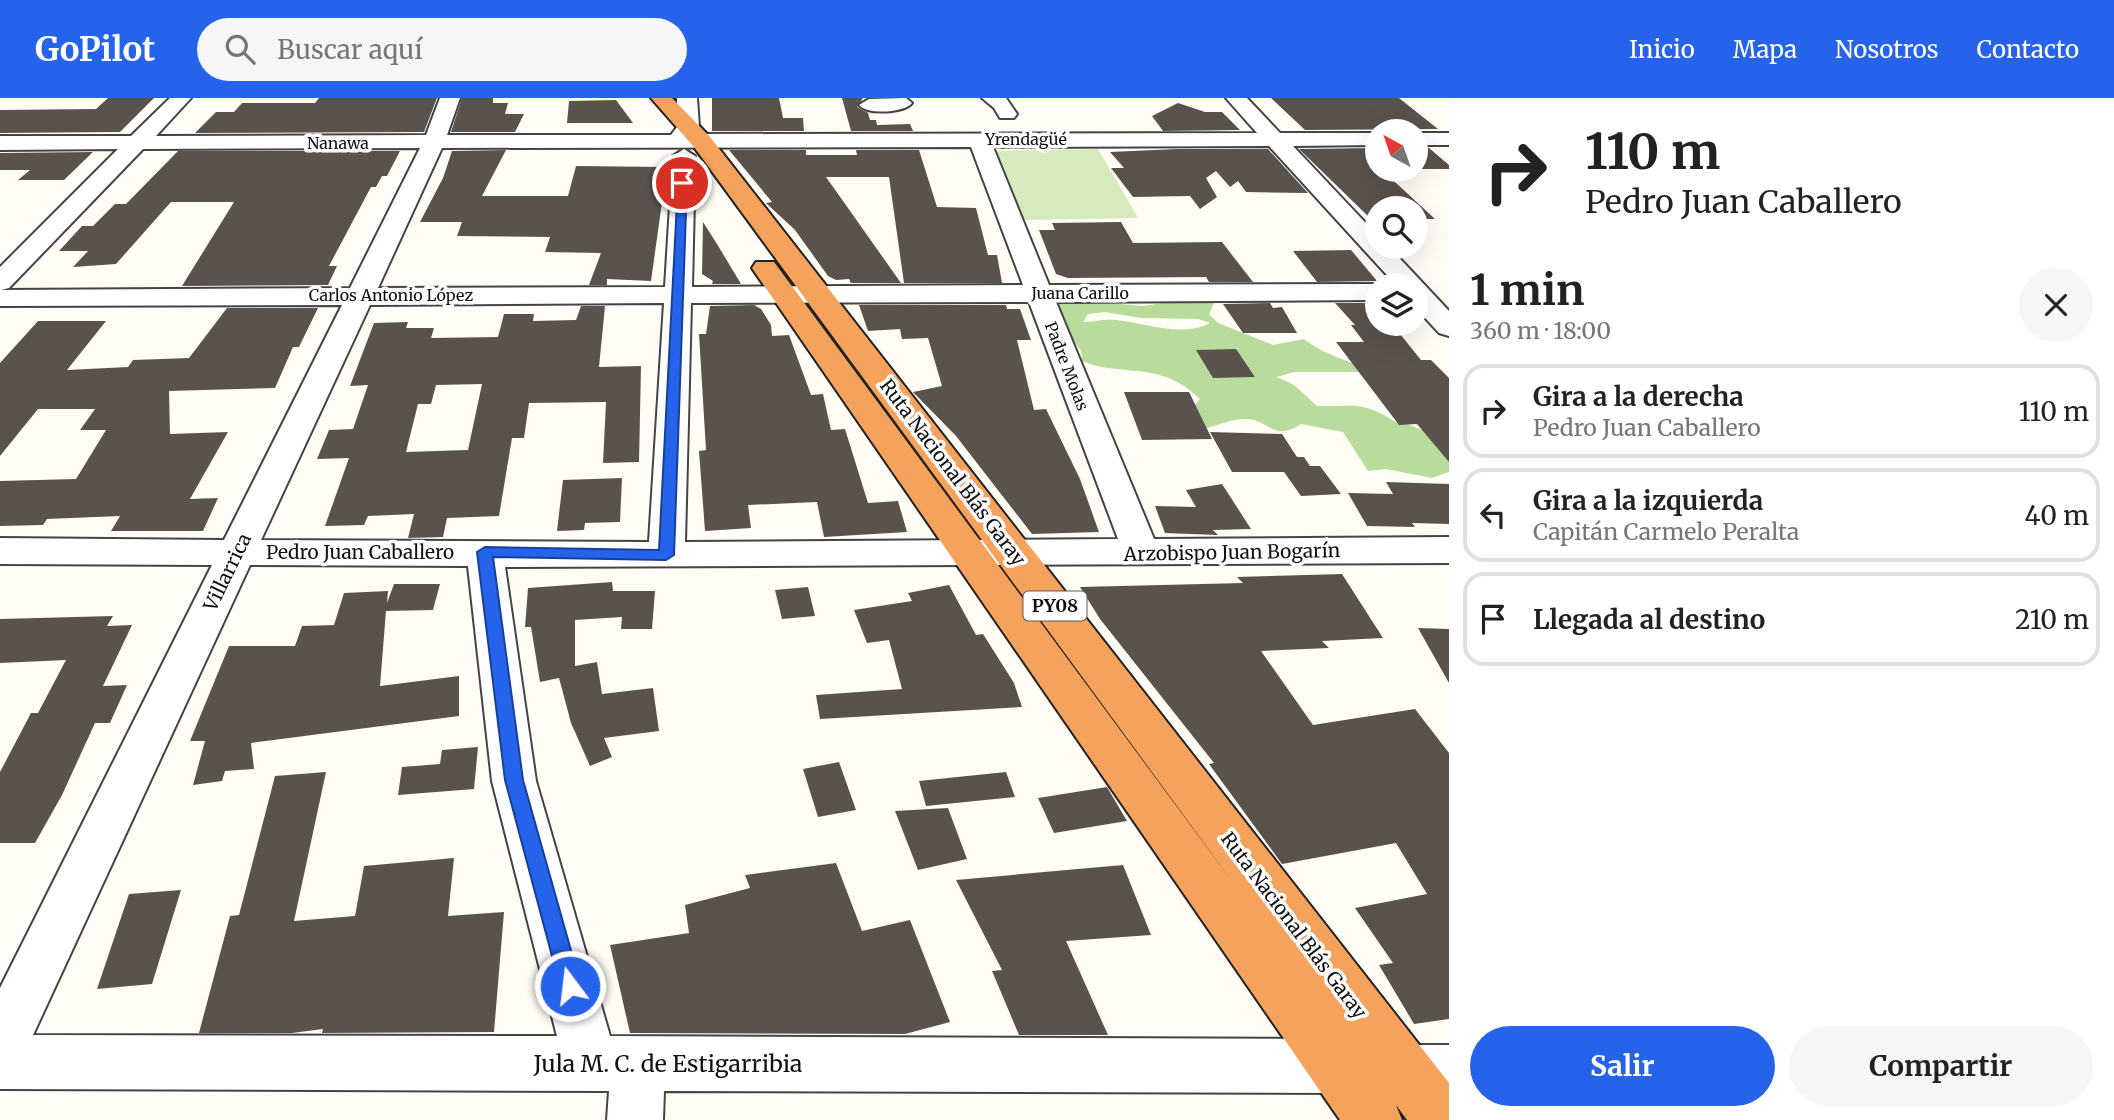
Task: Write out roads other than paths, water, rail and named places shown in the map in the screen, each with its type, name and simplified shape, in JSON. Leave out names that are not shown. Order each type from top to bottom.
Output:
[{"type":"highway","name":"Ruta Nacional Blás Garay","points":[[650,98],[687,133]]},
{"type":"highway","name":"Ruta Nacional Blás Garay","points":[[661,98],[800,293],[972,554],[1374,1120]]},
{"type":"highway","name":"Ruta Nacional Blás Garay","points":[[800,293],[1016,555],[1427,1073],[1441,1120]]},
{"type":"street","points":[[0,282],[181,98]]},
{"type":"street","name":"Villarrica","points":[[0,1045],[435,143],[450,98]]},
{"type":"street","points":[[992,98],[1003,105],[1007,114]]},
{"type":"street","points":[[1236,98],[1398,273]]},
{"type":"street","points":[[869,105],[905,108]]},
{"type":"street","points":[[666,555],[687,133]]},
{"type":"street","name":"Nanawa","points":[[0,143],[435,143],[687,133]]},
{"type":"street","name":"Yrendagüé","points":[[687,133],[979,139],[1365,139]]},
{"type":"street","name":"Padre Molas","points":[[979,139],[1141,553]]},
{"type":"street","points":[[1428,139],[1449,139]]},
{"type":"street","name":"Juana Carillo","points":[[800,293],[1365,292]]},
{"type":"street","points":[[1428,292],[1449,293]]},
{"type":"street","name":"Carlos Antonio López","points":[[0,298],[800,293]]},
{"type":"street","points":[[1428,305],[1449,327]]},
{"type":"street","name":"Arzobispo Juan Bogarín","points":[[972,554],[1449,550]]},
{"type":"street","name":"Pedro Juan Caballero","points":[[0,551],[972,554]]},
{"type":"street","points":[[485,552],[514,780],[635,1120]]},
{"type":"street","name":"Jula M. C. de Estigarribia","points":[[0,1062],[1336,1066],[1427,1073]]}]
